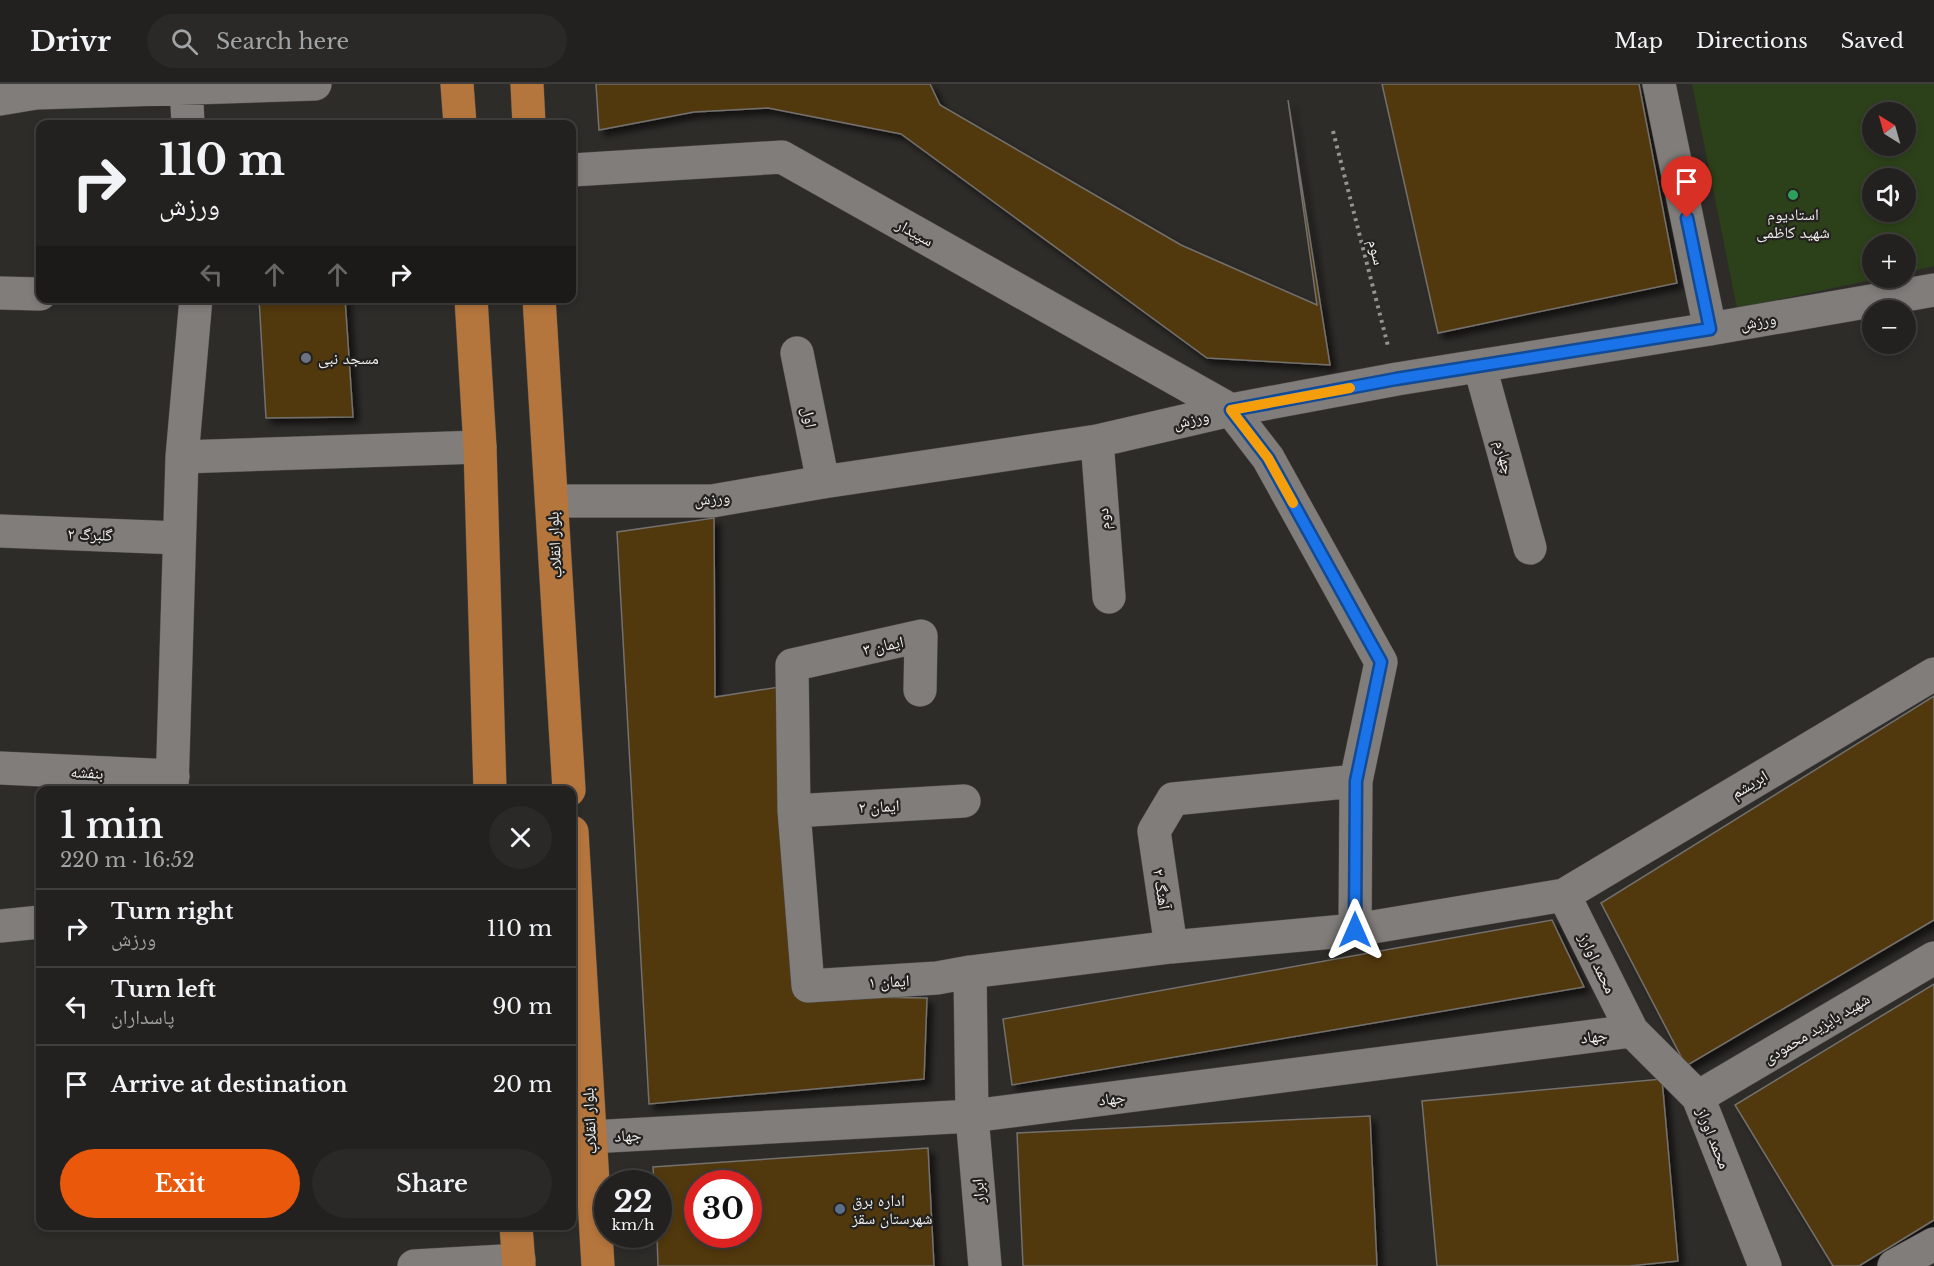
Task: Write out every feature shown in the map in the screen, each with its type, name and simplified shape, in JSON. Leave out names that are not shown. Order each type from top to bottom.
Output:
[{"type":"main road","points":[[457,84],[460,120]]},
{"type":"main road","points":[[526,84],[529,120]]},
{"type":"main road","points":[[471,303],[480,447],[490,786]]},
{"type":"main road","name":"بلوار انقلاب","points":[[539,303],[569,786]]},
{"type":"main road","name":"بلوار انقلاب","points":[[576,900],[598,1266]]},
{"type":"main road","points":[[516,1230],[519,1263]]},
{"type":"street","points":[[0,99],[36,88],[315,84]]},
{"type":"street","points":[[1659,84],[1710,329]]},
{"type":"street","points":[[186,85],[188,120]]},
{"type":"street","name":"سپیدار","points":[[576,170],[782,157],[1231,410]]},
{"type":"street","name":"ورزش","points":[[552,501],[712,501],[822,482],[1097,441],[1231,410],[1396,379],[1710,329],[1934,290]]},
{"type":"street","points":[[0,293],[36,294]]},
{"type":"street","points":[[173,783],[182,457],[196,303]]},
{"type":"street","name":"اول","points":[[797,352],[822,482]]},
{"type":"street","name":"چهارم","points":[[1480,367],[1530,548]]},
{"type":"street","points":[[1231,410],[1268,458],[1381,662],[1356,781],[1355,930]]},
{"type":"street","name":"دوم","points":[[1097,441],[1110,597]]},
{"type":"street","points":[[182,457],[480,447]]},
{"type":"street","name":"گلبرگ ۲","points":[[0,531],[179,538]]},
{"type":"street","name":"ایمان ۳","points":[[794,811],[792,665],[921,636],[920,690]]},
{"type":"street","name":"ابریشم","points":[[1564,895],[1934,674]]},
{"type":"street","name":"بنفشه","points":[[0,768],[173,783]]},
{"type":"street","name":"آهنگ ۲","points":[[1171,946],[1154,831],[1173,799],[1356,781]]},
{"type":"street","name":"ایمان ۲","points":[[794,811],[964,801]]},
{"type":"street","name":"ایمان ۱","points":[[794,811],[808,986],[937,978],[1171,946],[1355,930],[1564,895]]},
{"type":"street","name":"محمد اوارز","points":[[1564,895],[1632,1031]]},
{"type":"street","points":[[0,926],[36,922]]},
{"type":"street","name":"شهید بایزید محمودی","points":[[1698,1097],[1934,958]]},
{"type":"street","name":"ابرار","points":[[970,972],[972,1116],[986,1266]]},
{"type":"street","name":"جهاد","points":[[590,1137],[972,1116],[1632,1031]]},
{"type":"street","name":"محمد اوراز","points":[[1632,1031],[1698,1097],[1765,1266]]},
{"type":"street","points":[[1894,1266],[1934,1244]]},
{"type":"street","points":[[414,1266],[519,1263]]},
{"type":"path","name":"سوم","points":[[1333,131],[1396,379]]},
{"type":"green space","name":"استادیوم شهید کاظمی","points":[[1692,84],[1934,84],[1934,266],[1916,270],[1916,234],[1862,234],[1862,282],[1737,308]]},
{"type":"building","points":[[596,84],[930,84],[940,105],[1181,245],[1317,305],[1288,100],[1330,365],[1207,358],[901,134],[768,108],[694,112],[599,130]]},
{"type":"building","points":[[1382,84],[1639,84],[1677,283],[1438,333]]},
{"type":"building","name":"مسجد نبی","points":[[259,303],[345,303],[353,417],[266,418]]},
{"type":"building","points":[[714,518],[715,697],[779,687],[795,996],[927,998],[924,1079],[649,1104],[617,532]]},
{"type":"building","points":[[1934,696],[1934,920],[1686,1066],[1601,903]]},
{"type":"building","points":[[1552,920],[1584,987],[1012,1085],[1003,1019]]},
{"type":"building","points":[[1934,984],[1934,1220],[1859,1266],[1833,1266],[1735,1105]]},
{"type":"building","points":[[1662,1079],[1678,1261],[1629,1266],[1437,1266],[1422,1101]]},
{"type":"building","points":[[1370,1116],[1377,1266],[1023,1266],[1017,1133]]},
{"type":"building","name":"اداره برق شهرستان سقز","points":[[928,1148],[934,1266],[658,1266],[657,1248],[672,1248],[672,1170],[653,1170],[653,1167]]},
{"type":"slow traffic","points":[[1293,503],[1268,458],[1231,410],[1350,388]]},
{"type":"place","name":"استادیوم شهید کاظمی","points":[[1793,195]]},
{"type":"place","name":"مسجد نبی","points":[[306,358]]},
{"type":"place","name":"اداره برق شهرستان سقز","points":[[840,1209]]},
{"type":"route","points":[[1355,930],[1356,781],[1381,662],[1268,458],[1231,410],[1396,379],[1710,329],[1687,218]]}]
